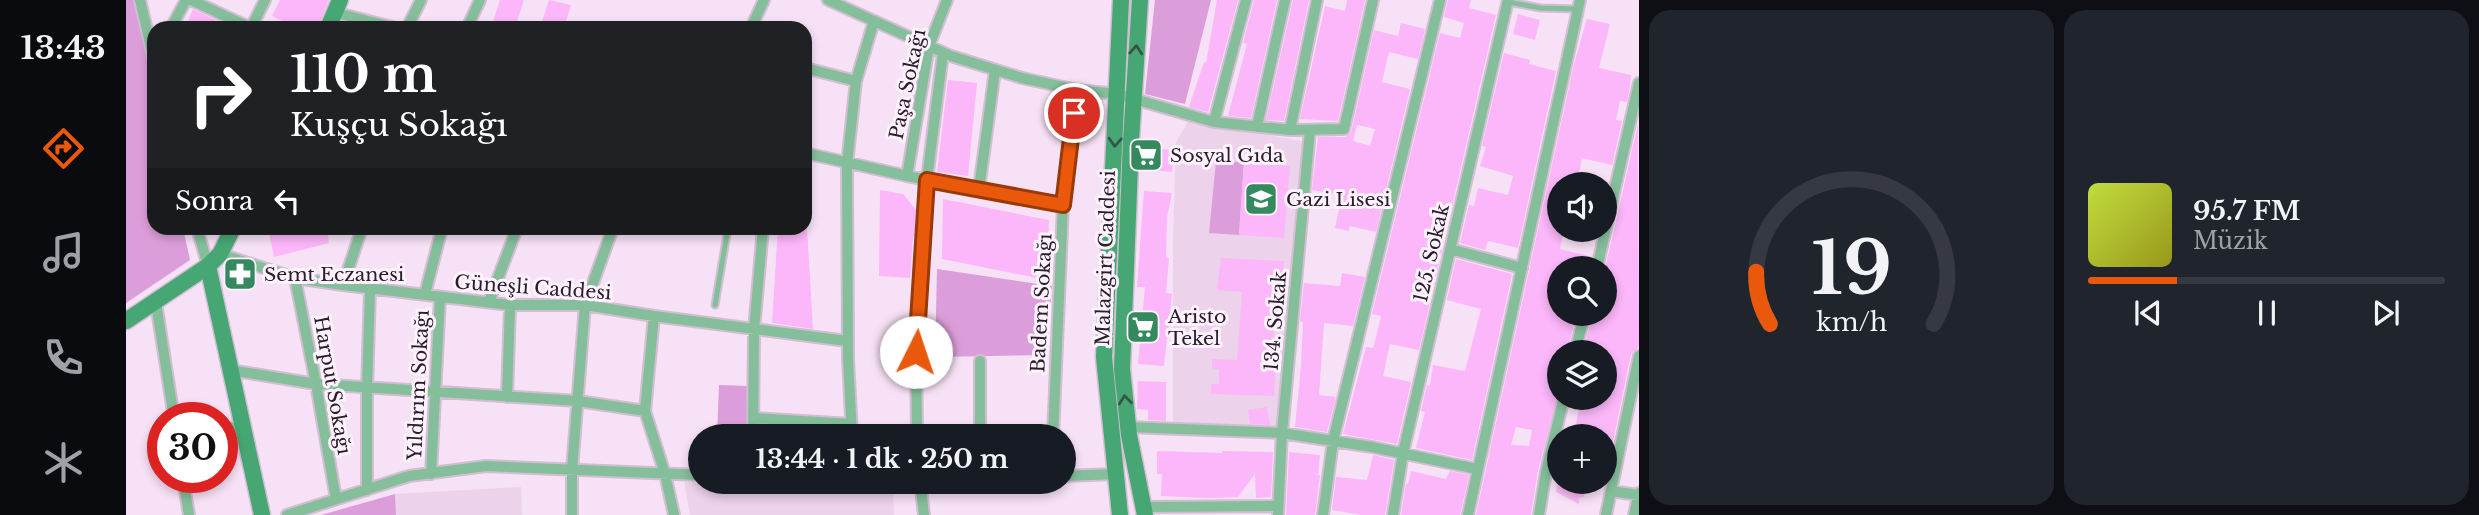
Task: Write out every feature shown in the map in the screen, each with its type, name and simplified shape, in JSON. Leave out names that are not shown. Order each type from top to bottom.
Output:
[{"type":"main road","name":"Malazgirt Caddesi","points":[[1121,0],[1125,96],[1122,369],[1128,427],[1145,511]]},
{"type":"main road","name":"Malazgirt Caddesi","points":[[1120,515],[1104,357],[1125,96],[1140,0]]},
{"type":"main road","points":[[126,321],[156,303],[214,260],[229,235]]},
{"type":"main road","points":[[214,260],[230,370],[262,515]]},
{"type":"street","points":[[140,0],[147,30]]},
{"type":"street","points":[[176,21],[189,0],[236,21]]},
{"type":"street","points":[[254,21],[265,0]]},
{"type":"street","points":[[410,21],[421,0]]},
{"type":"street","points":[[470,21],[480,0]]},
{"type":"street","points":[[754,21],[764,0]]},
{"type":"street","points":[[828,0],[943,53],[1022,78],[1077,90],[1125,96],[1214,122],[1290,130],[1344,129],[1373,0]]},
{"type":"street","name":"Paşa Sokağı","points":[[907,176],[929,46],[947,0]]},
{"type":"street","points":[[1214,122],[1246,0]]},
{"type":"street","points":[[1257,126],[1284,0]]},
{"type":"street","points":[[1290,130],[1317,0]]},
{"type":"street","points":[[1323,515],[1333,441],[1440,0]]},
{"type":"street","name":"125. Sokak","points":[[1393,515],[1403,453],[1507,1]]},
{"type":"street","points":[[1468,515],[1579,4]]},
{"type":"street","points":[[337,6],[377,21]]},
{"type":"street","points":[[851,424],[847,164],[856,81],[874,21]]},
{"type":"street","name":"Paşa Sokağı","points":[[916,424],[916,352],[927,180],[943,53]]},
{"type":"street","points":[[812,70],[856,81]]},
{"type":"street","points":[[979,189],[995,70]]},
{"type":"street","points":[[1600,256],[1639,83]]},
{"type":"street","name":"Badem Sokağı","points":[[1054,424],[1063,205],[1077,90]]},
{"type":"street","name":"134. Sokak","points":[[1278,511],[1282,433],[1310,130]]},
{"type":"street","points":[[812,155],[927,180],[1063,205]]},
{"type":"street","points":[[201,235],[214,260]]},
{"type":"street","points":[[343,285],[360,235]]},
{"type":"street","points":[[425,294],[440,235]]},
{"type":"street","points":[[489,302],[514,235]]},
{"type":"street","points":[[572,515],[572,471],[585,305],[610,235]]},
{"type":"street","points":[[754,424],[754,330],[762,235]]},
{"type":"street","points":[[1450,249],[1522,268]]},
{"type":"street","name":"Güneşli Caddesi","points":[[214,260],[295,278],[440,298],[510,305],[585,305],[848,341]]},
{"type":"street","name":"Harput Sokağı","points":[[295,278],[336,499]]},
{"type":"street","points":[[367,490],[370,289]]},
{"type":"street","name":"Yıldırım Sokağı","points":[[431,474],[440,298]]},
{"type":"street","points":[[156,303],[171,402]]},
{"type":"street","points":[[507,397],[510,305]]},
{"type":"street","points":[[654,316],[645,411],[665,474],[674,515]]},
{"type":"street","points":[[1617,462],[1639,356]]},
{"type":"street","points":[[980,361],[980,424]]},
{"type":"street","points":[[230,370],[316,384],[578,401],[645,411]]},
{"type":"street","points":[[1539,515],[1561,410]]},
{"type":"street","points":[[754,418],[802,424]]},
{"type":"street","points":[[238,427],[242,426]]},
{"type":"street","points":[[1128,427],[1282,433],[1403,453],[1477,469]]},
{"type":"street","points":[[287,515],[409,476],[486,467],[688,475]]},
{"type":"street","points":[[1076,476],[1116,474]]},
{"type":"street","points":[[1617,492],[1639,494],[1634,515]]},
{"type":"street","points":[[185,493],[189,515]]},
{"type":"street","points":[[922,494],[924,515]]},
{"type":"street","points":[[1606,515],[1610,494]]},
{"type":"street","points":[[1145,511],[1278,511]]},
{"type":"lane","points":[[1507,1],[1541,8],[1579,4]]},
{"type":"lane","points":[[715,305],[727,235]]},
{"type":"shaded area","points":[[126,0],[141,0],[147,39],[147,235],[185,235],[190,260],[126,303]]},
{"type":"shaded area","points":[[1155,0],[1211,0],[1185,104],[1145,94]]},
{"type":"shaded area","points":[[1189,120],[1305,142],[1277,426],[1173,423],[1176,142]]},
{"type":"shaded area","points":[[1216,161],[1244,162],[1239,235],[1209,233]]},
{"type":"shaded area","points":[[937,269],[1052,286],[1047,355],[935,357]]},
{"type":"shaded area","points":[[719,385],[749,386],[750,424],[717,424]]},
{"type":"shaded area","points":[[684,482],[688,482],[688,494],[893,494],[894,515],[690,515]]},
{"type":"shaded area","points":[[521,487],[522,515],[396,515],[395,494]]},
{"type":"shaded area","points":[[395,494],[396,515],[321,515]]},
{"type":"building","points":[[280,0],[329,0],[321,21],[282,21],[272,16]]},
{"type":"building","points":[[500,0],[524,0],[517,21],[493,21]]},
{"type":"building","points":[[549,0],[571,5],[566,21],[542,21]]},
{"type":"building","points":[[1217,0],[1238,0],[1208,112],[1189,107],[1204,62],[1206,63]]},
{"type":"building","points":[[1254,0],[1277,0],[1251,118],[1228,116],[1247,44],[1243,43]]},
{"type":"building","points":[[1293,0],[1309,0],[1284,121],[1266,120]]},
{"type":"building","points":[[1347,0],[1365,0],[1338,121],[1300,119],[1325,6],[1345,11]]},
{"type":"building","points":[[1448,0],[1471,0],[1469,8],[1496,15],[1419,350],[1390,344],[1383,376],[1411,382],[1397,444],[1343,434],[1366,347],[1373,348],[1375,341],[1381,316],[1372,314],[1440,33],[1460,38],[1464,23],[1444,17]]},
{"type":"building","points":[[193,9],[218,21],[188,21]]},
{"type":"building","points":[[1518,14],[1540,20],[1535,40],[1513,34]]},
{"type":"building","points":[[1587,19],[1610,24],[1599,68],[1631,75],[1627,102],[1620,101],[1616,120],[1622,121],[1612,165],[1582,158],[1579,172],[1551,172],[1574,64]]},
{"type":"building","points":[[1401,23],[1425,29],[1418,59],[1389,52],[1382,82],[1410,89],[1376,232],[1350,226],[1349,231],[1335,228],[1342,195],[1312,190],[1318,137],[1345,137],[1351,133],[1374,30],[1398,36]],"holes":[[[1357,125],[1375,129],[1370,146],[1353,141]]]},
{"type":"building","points":[[1504,53],[1530,60],[1529,64],[1556,71],[1518,248],[1488,241],[1485,250],[1460,243],[1469,205],[1474,206],[1478,188],[1508,195],[1513,176],[1480,166],[1486,147],[1482,146]]},
{"type":"building","points":[[948,80],[977,83],[968,176],[937,172]]},
{"type":"building","points":[[1638,124],[1638,348],[1631,354],[1617,424],[1576,424],[1579,410],[1617,410],[1617,340],[1586,340],[1590,326],[1617,326],[1617,256],[1608,256],[1611,242],[1617,242],[1617,216]]},
{"type":"building","points":[[1147,148],[1173,150],[1172,172],[1145,169]]},
{"type":"building","points":[[1244,162],[1290,166],[1284,238],[1239,235]]},
{"type":"building","points":[[1547,188],[1547,242],[1561,242],[1560,249],[1588,256],[1547,256],[1547,326],[1574,326],[1570,340],[1547,340],[1547,410],[1554,410],[1550,424],[1547,424],[1547,436],[1531,515],[1476,515]],"holes":[[[1516,427],[1532,430],[1529,446],[1511,445]]]},
{"type":"building","points":[[880,190],[903,194],[916,210],[910,278],[879,276]]},
{"type":"building","points":[[1144,191],[1172,193],[1167,217],[1166,258],[1169,258],[1166,293],[1172,294],[1164,366],[1138,364],[1145,287],[1137,287]]},
{"type":"building","points":[[943,199],[1049,220],[1047,280],[942,259]]},
{"type":"building","points":[[269,235],[328,235],[329,243],[274,257]]},
{"type":"building","points":[[778,235],[807,235],[813,329],[772,323]]},
{"type":"building","points":[[1221,258],[1284,261],[1281,294],[1276,294],[1271,362],[1276,362],[1274,396],[1211,394],[1211,384],[1219,384],[1219,370],[1212,369],[1212,359],[1237,360],[1242,292],[1217,290]]},
{"type":"building","points":[[1456,259],[1512,274],[1472,460],[1416,448],[1425,412],[1421,411],[1427,385],[1430,386],[1433,365],[1465,371],[1481,309],[1447,300]]},
{"type":"building","points":[[1342,273],[1365,277],[1353,326],[1324,323],[1319,395],[1336,397],[1327,432],[1295,427],[1301,366],[1303,322],[1300,321],[1304,283],[1340,286]]},
{"type":"building","points":[[1138,381],[1166,382],[1166,421],[1148,420],[1148,410],[1137,409]]},
{"type":"building","points":[[1267,407],[1270,425],[1250,424],[1248,410]]},
{"type":"building","points":[[1157,451],[1273,452],[1271,497],[1256,498],[1255,474],[1238,497],[1161,496],[1162,474],[1157,474]]},
{"type":"building","points":[[1289,452],[1320,455],[1315,515],[1286,515]]},
{"type":"building","points":[[1373,455],[1394,460],[1385,515],[1361,515],[1332,510],[1336,477],[1367,480]]},
{"type":"building","points":[[1411,471],[1446,479],[1450,471],[1469,475],[1460,515],[1401,515],[1406,483],[1408,484]]},
{"type":"building","points":[[1560,494],[1585,494],[1579,498],[1579,504]]},
{"type":"place","name":"Sosyal Gıda","points":[[1146,155]]},
{"type":"place","name":"Gazi Lisesi","points":[[1261,199]]},
{"type":"place","name":"Semt Eczanesi","points":[[240,274]]},
{"type":"place","name":"Aristo Tekel","points":[[1143,327]]},
{"type":"route","points":[[916,352],[927,180],[1063,205],[1074,113]]}]
